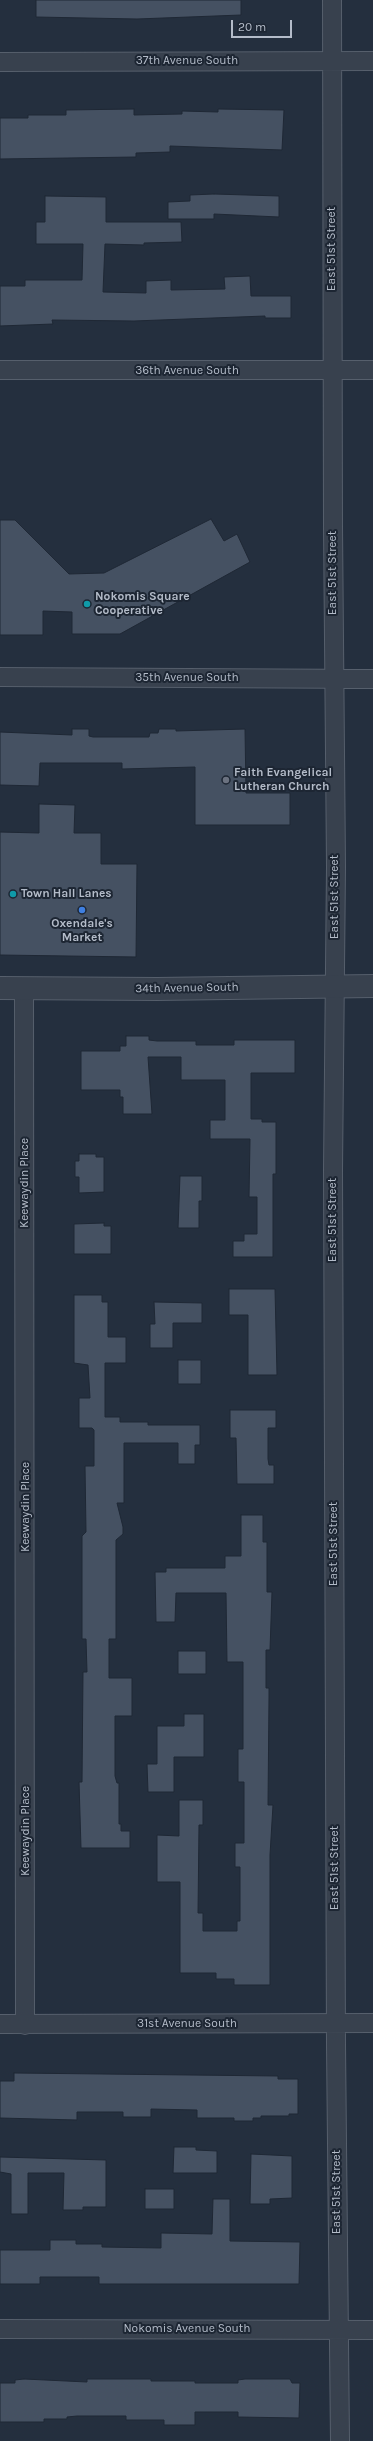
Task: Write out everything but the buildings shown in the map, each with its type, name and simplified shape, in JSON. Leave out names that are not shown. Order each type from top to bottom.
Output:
[{"type":"street","name":"East 51st Street","points":[[332,0],[336,919],[334,986],[336,2023],[340,2441]]},
{"type":"street","name":"37th Avenue South","points":[[0,62],[373,62]]},
{"type":"street","name":"36th Avenue South","points":[[0,370],[373,370]]},
{"type":"street","name":"35th Avenue South","points":[[0,677],[373,679]]},
{"type":"street","name":"34th Avenue South","points":[[0,988],[373,986]]},
{"type":"street","name":"Keewaydin Place","points":[[24,989],[25,2024]]},
{"type":"street","name":"31st Avenue South","points":[[0,2024],[373,2023]]},
{"type":"street","name":"Nokomis Avenue South","points":[[0,2329],[373,2330]]},
{"type":"place","name":"Nokomis Square Cooperative","points":[[87,604]]},
{"type":"place","name":"Faith Evangelical Lutheran Church","points":[[226,780]]},
{"type":"place","name":"Town Hall Lanes","points":[[13,894]]},
{"type":"place","name":"Oxendale's Market","points":[[82,910]]}]
